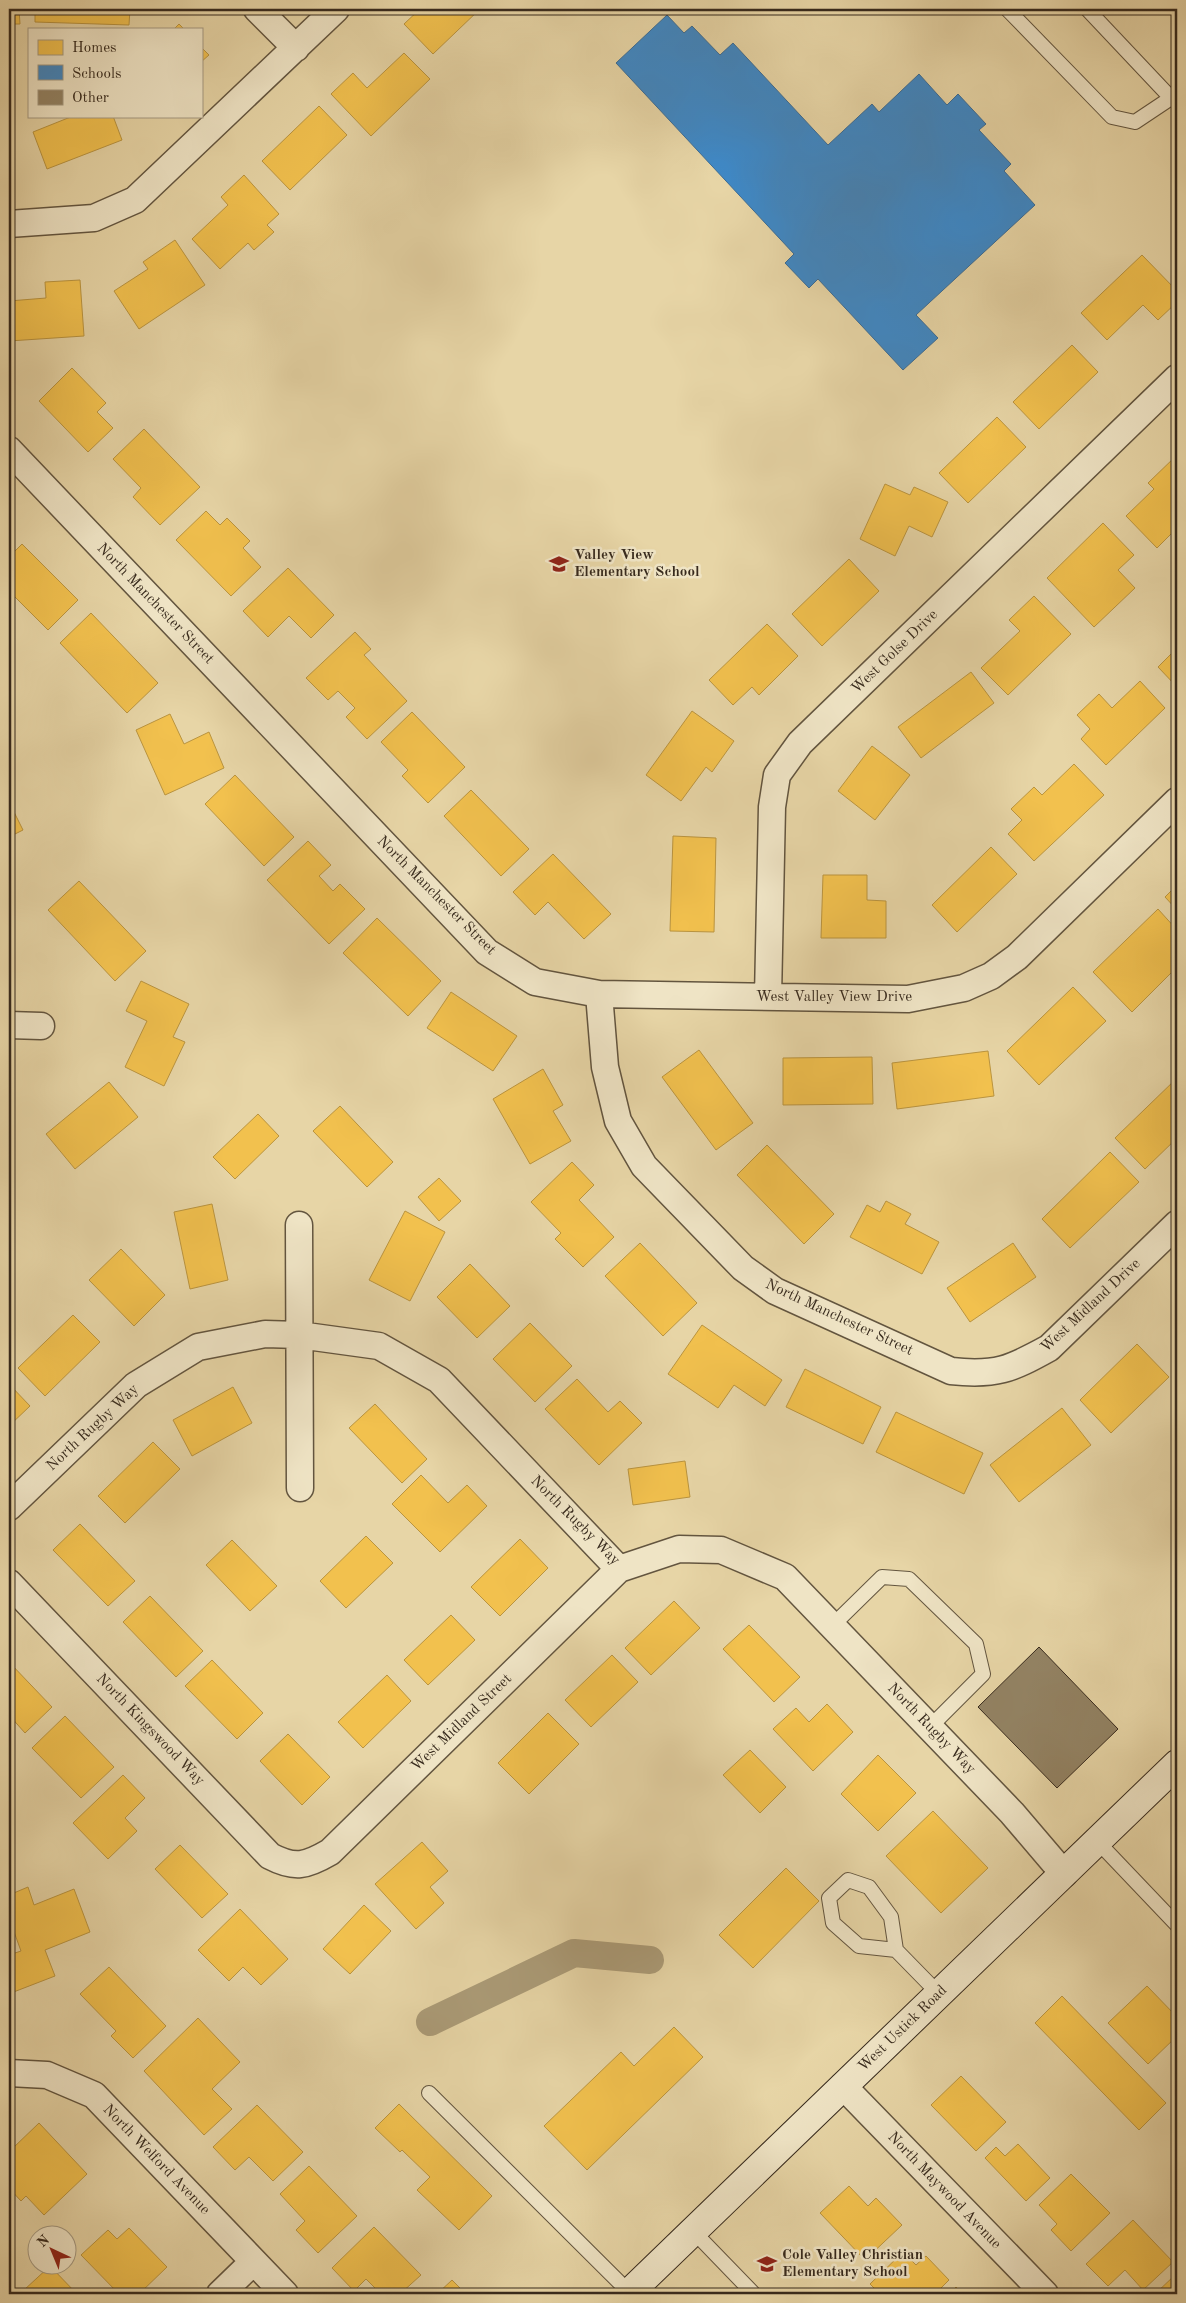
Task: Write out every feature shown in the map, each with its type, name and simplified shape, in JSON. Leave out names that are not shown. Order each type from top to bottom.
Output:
[{"type":"main road","name":"West Ustick Road","points":[[629,2294],[1177,1764]]},
{"type":"street","points":[[257,9],[296,48]]},
{"type":"street","points":[[9,224],[94,218],[134,200],[336,9]]},
{"type":"street","name":"West Golse Drive","points":[[768,997],[772,807],[777,775],[800,744],[1177,378]]},
{"type":"street","name":"North Manchester Street","points":[[9,450],[487,952],[535,982],[599,994],[605,1067],[618,1121],[644,1166],[743,1268],[775,1291],[951,1371],[973,1374],[994,1373]]},
{"type":"street","name":"West Valley View Drive","points":[[599,994],[908,999],[964,988],[991,976],[1017,957],[1177,801]]},
{"type":"street","points":[[9,1025],[41,1026]]},
{"type":"street","points":[[299,1224],[300,1488]]},
{"type":"street","name":"West Midland Drive","points":[[994,1373],[1024,1362],[1049,1348],[1177,1224]]},
{"type":"street","name":"North Rugby Way","points":[[9,1507],[136,1385],[198,1347],[265,1334],[299,1335],[379,1346],[439,1380],[619,1569],[679,1549],[721,1550],[785,1577],[1012,1813],[1064,1874]]},
{"type":"street","name":"West Midland Street","points":[[299,1866],[316,1860],[330,1852],[619,1569]]},
{"type":"street","name":"North Kingswood Way","points":[[9,1583],[270,1856],[285,1863],[299,1866]]},
{"type":"street","name":"North Welford Avenue","points":[[9,2073],[47,2075],[94,2096],[285,2294]]},
{"type":"street","name":"North Maywood Avenue","points":[[843,2086],[1045,2294]]},
{"type":"street","points":[[220,2294],[253,2262]]},
{"type":"lane","points":[[1007,9],[1112,117],[1135,122],[1174,95],[1087,9]]},
{"type":"lane","points":[[832,1626],[882,1576],[909,1579],[976,1644],[983,1674],[930,1728]]},
{"type":"lane","points":[[1097,1841],[1177,1924]]},
{"type":"lane","points":[[896,1950],[859,1946],[833,1923],[829,1898],[848,1880],[869,1887],[891,1917],[896,1950],[939,1994]]},
{"type":"lane","points":[[429,2093],[629,2294]]},
{"type":"lane","points":[[694,2232],[754,2294]]},
{"type":"building: Homes","points":[[9,9],[19,9],[20,24],[9,24]]},
{"type":"building: Homes","points":[[35,9],[130,9],[129,25],[35,22]]},
{"type":"building: Homes","points":[[420,9],[480,9],[433,54],[404,24]]},
{"type":"building: Homes","points":[[179,24],[183,28],[175,28]]},
{"type":"building: Homes","points":[[202,48],[209,55],[202,61]]},
{"type":"building: Homes","points":[[404,53],[430,79],[371,136],[331,94],[353,73],[367,88]]},
{"type":"building: Homes","points":[[319,106],[347,135],[290,190],[262,161]]},
{"type":"building: Homes","points":[[9,111],[13,111],[12,154],[9,154]]},
{"type":"building: Homes","points":[[68,118],[114,118],[122,140],[47,169],[33,132]]},
{"type":"building: Homes","points":[[244,175],[279,214],[267,225],[274,232],[254,250],[248,243],[220,269],[192,239],[228,205],[221,197]]},
{"type":"building: Homes","points":[[175,240],[205,285],[139,329],[114,291],[148,269],[143,262]]},
{"type":"building: Homes","points":[[1142,255],[1177,291],[1177,302],[1158,320],[1143,305],[1107,340],[1081,313]]},
{"type":"building: Homes","points":[[80,280],[84,336],[9,341],[9,301],[46,298],[45,282]]},
{"type":"building: Homes","points":[[1072,345],[1098,372],[1039,429],[1013,402]]},
{"type":"building: Homes","points":[[72,368],[106,403],[97,412],[113,428],[88,452],[39,401]]},
{"type":"building: Homes","points":[[997,417],[1026,447],[968,503],[939,473]]},
{"type":"building: Homes","points":[[144,429],[200,487],[160,525],[133,497],[141,488],[113,459]]},
{"type":"building: Homes","points":[[1177,455],[1177,528],[1157,548],[1126,516],[1154,489],[1148,483]]},
{"type":"building: Homes","points":[[885,484],[910,495],[914,487],[948,502],[932,537],[909,526],[895,556],[860,539]]},
{"type":"building: Homes","points":[[206,511],[220,525],[227,518],[250,541],[243,548],[261,567],[231,596],[176,540]]},
{"type":"building: Homes","points":[[1103,523],[1134,555],[1118,570],[1135,588],[1094,627],[1047,578]]},
{"type":"building: Homes","points":[[22,544],[78,600],[48,630],[9,591],[9,557]]},
{"type":"building: Homes","points":[[849,559],[879,591],[822,646],[792,614]]},
{"type":"building: Homes","points":[[288,568],[334,615],[311,638],[289,616],[268,637],[243,611]]},
{"type":"building: Homes","points":[[1034,596],[1071,634],[1008,695],[981,668],[1020,631],[1009,620]]},
{"type":"building: Homes","points":[[91,613],[158,683],[127,713],[60,643]]},
{"type":"building: Homes","points":[[767,624],[798,656],[759,695],[752,687],[733,705],[709,680]]},
{"type":"building: Homes","points":[[355,632],[371,649],[364,655],[407,701],[367,739],[346,717],[355,708],[338,691],[328,700],[306,678]]},
{"type":"building: Homes","points":[[1177,648],[1177,687],[1158,667]]},
{"type":"building: Homes","points":[[971,672],[994,703],[921,758],[898,727]]},
{"type":"building: Homes","points":[[1140,681],[1165,708],[1106,765],[1081,739],[1090,729],[1077,715],[1099,694],[1112,708]]},
{"type":"building: Homes","points":[[692,711],[734,741],[712,772],[706,767],[681,801],[646,775]]},
{"type":"building: Homes","points":[[412,712],[465,767],[428,803],[402,776],[408,770],[381,742]]},
{"type":"building: Homes","points":[[170,714],[184,744],[209,732],[224,768],[165,795],[136,730]]},
{"type":"building: Homes","points":[[872,746],[910,775],[875,820],[838,791]]},
{"type":"building: Homes","points":[[1074,764],[1104,795],[1034,861],[1008,834],[1022,820],[1011,809],[1034,787],[1042,795]]},
{"type":"building: Homes","points":[[235,775],[294,837],[264,866],[205,804]]},
{"type":"building: Homes","points":[[471,790],[529,849],[501,876],[444,816]]},
{"type":"building: Homes","points":[[9,802],[23,830],[9,837]]},
{"type":"building: Homes","points":[[673,836],[716,838],[714,932],[670,931]]},
{"type":"building: Homes","points":[[308,841],[331,865],[319,876],[333,891],[340,884],[365,909],[329,944],[267,880]]},
{"type":"building: Homes","points":[[991,847],[1017,874],[957,932],[932,905]]},
{"type":"building: Homes","points":[[553,854],[611,914],[584,939],[548,902],[535,915],[513,892]]},
{"type":"building: Homes","points":[[823,875],[867,875],[867,900],[886,901],[886,938],[821,938]]},
{"type":"building: Homes","points":[[79,881],[146,951],[115,981],[48,910]]},
{"type":"building: Homes","points":[[1177,885],[1177,910],[1165,897]]},
{"type":"building: Homes","points":[[1158,909],[1177,930],[1177,943],[1172,949],[1177,955],[1177,967],[1132,1012],[1093,972]]},
{"type":"building: Homes","points":[[377,918],[441,981],[408,1016],[343,953]]},
{"type":"building: Homes","points":[[141,981],[189,1004],[173,1037],[185,1042],[164,1086],[125,1067],[147,1021],[126,1011]]},
{"type":"building: Homes","points":[[1073,987],[1106,1021],[1039,1085],[1007,1051]]},
{"type":"building: Homes","points":[[451,992],[517,1036],[493,1071],[427,1028]]},
{"type":"building: Homes","points":[[699,1050],[753,1123],[716,1150],[662,1077]]},
{"type":"building: Homes","points":[[988,1051],[994,1096],[897,1109],[892,1063]]},
{"type":"building: Homes","points":[[872,1057],[873,1104],[783,1105],[783,1058]]},
{"type":"building: Homes","points":[[543,1069],[563,1105],[553,1111],[571,1141],[530,1164],[493,1099]]},
{"type":"building: Homes","points":[[1177,1078],[1177,1138],[1145,1169],[1115,1138]]},
{"type":"building: Homes","points":[[109,1082],[138,1117],[75,1169],[46,1134]]},
{"type":"building: Homes","points":[[340,1106],[393,1162],[367,1187],[313,1131]]},
{"type":"building: Homes","points":[[258,1114],[279,1136],[235,1179],[213,1157]]},
{"type":"building: Homes","points":[[767,1145],[834,1214],[804,1244],[737,1175]]},
{"type":"building: Homes","points":[[1110,1152],[1139,1182],[1070,1248],[1042,1219]]},
{"type":"building: Homes","points":[[572,1162],[594,1185],[579,1200],[614,1237],[583,1267],[555,1239],[561,1233],[531,1202]]},
{"type":"building: Homes","points":[[439,1178],[461,1201],[439,1221],[418,1197]]},
{"type":"building: Homes","points":[[886,1201],[911,1214],[905,1224],[939,1242],[922,1274],[850,1237],[867,1205],[880,1212]]},
{"type":"building: Homes","points":[[212,1204],[228,1280],[190,1289],[174,1212]]},
{"type":"building: Homes","points":[[405,1211],[445,1232],[410,1301],[369,1280]]},
{"type":"building: Homes","points":[[640,1243],[697,1303],[663,1336],[605,1276]]},
{"type":"building: Homes","points":[[1013,1243],[1036,1277],[970,1322],[947,1288]]},
{"type":"building: Homes","points":[[121,1249],[165,1295],[134,1326],[89,1280]]},
{"type":"building: Homes","points":[[470,1264],[510,1306],[477,1338],[437,1297]]},
{"type":"building: Homes","points":[[73,1315],[100,1342],[45,1396],[18,1368]]},
{"type":"building: Homes","points":[[530,1323],[572,1366],[535,1402],[493,1359]]},
{"type":"building: Homes","points":[[702,1325],[782,1380],[765,1406],[734,1385],[718,1408],[668,1374]]},
{"type":"building: Homes","points":[[1137,1344],[1169,1377],[1111,1433],[1080,1400]]},
{"type":"building: Homes","points":[[805,1369],[881,1407],[863,1444],[786,1407]]},
{"type":"building: Homes","points":[[577,1379],[608,1412],[620,1401],[642,1423],[599,1465],[545,1409]]},
{"type":"building: Homes","points":[[9,1384],[30,1406],[9,1426]]},
{"type":"building: Homes","points":[[233,1387],[252,1423],[192,1456],[173,1420]]},
{"type":"building: Homes","points":[[375,1404],[427,1459],[402,1483],[349,1428]]},
{"type":"building: Homes","points":[[1062,1408],[1091,1445],[1019,1502],[990,1465]]},
{"type":"building: Homes","points":[[896,1412],[983,1453],[964,1494],[876,1452]]},
{"type":"building: Homes","points":[[153,1442],[180,1469],[125,1523],[98,1496]]},
{"type":"building: Homes","points":[[685,1461],[690,1497],[633,1505],[628,1469]]},
{"type":"building: Homes","points":[[421,1475],[448,1503],[467,1485],[487,1506],[440,1552],[392,1504]]},
{"type":"building: Homes","points":[[80,1524],[135,1581],[108,1606],[53,1550]]},
{"type":"building: Homes","points":[[366,1536],[393,1563],[346,1608],[320,1581]]},
{"type":"building: Homes","points":[[520,1539],[548,1568],[500,1616],[471,1587]]},
{"type":"building: Homes","points":[[232,1540],[277,1586],[250,1611],[206,1565]]},
{"type":"building: Homes","points":[[150,1596],[203,1651],[176,1677],[123,1622]]},
{"type":"building: Homes","points":[[674,1601],[700,1628],[651,1675],[625,1648]]},
{"type":"building: Homes","points":[[451,1615],[475,1640],[428,1685],[404,1660]]},
{"type":"building: Homes","points":[[749,1625],[800,1677],[774,1702],[723,1649]]},
{"type":"building: Homes","points":[[612,1655],[638,1682],[591,1727],[565,1700]]},
{"type":"building: Homes","points":[[212,1660],[263,1713],[237,1739],[185,1686]]},
{"type":"building: Homes","points":[[9,1662],[52,1707],[25,1733],[9,1715]]},
{"type":"building: Homes","points":[[387,1675],[411,1701],[363,1748],[338,1722]]},
{"type":"building: Homes","points":[[827,1704],[853,1732],[813,1771],[773,1729],[796,1708],[809,1722]]},
{"type":"building: Homes","points":[[548,1713],[579,1744],[529,1794],[498,1763]]},
{"type":"building: Homes","points":[[65,1716],[114,1767],[81,1798],[32,1748]]},
{"type":"building: Homes","points":[[288,1734],[330,1777],[302,1805],[260,1761]]},
{"type":"building: Homes","points":[[750,1750],[786,1787],[760,1813],[723,1775]]},
{"type":"building: Homes","points":[[878,1755],[916,1793],[878,1831],[841,1794]]},
{"type":"building: Homes","points":[[123,1775],[145,1798],[125,1818],[137,1831],[108,1859],[73,1823]]},
{"type":"building: Homes","points":[[933,1811],[988,1868],[941,1913],[886,1856]]},
{"type":"building: Homes","points":[[422,1842],[448,1871],[430,1887],[444,1903],[416,1929],[375,1884]]},
{"type":"building: Homes","points":[[180,1845],[228,1894],[202,1918],[155,1869]]},
{"type":"building: Homes","points":[[786,1868],[819,1901],[753,1968],[719,1935]]},
{"type":"building: Homes","points":[[28,1887],[34,1905],[74,1889],[90,1932],[45,1950],[55,1976],[11,1993],[9,1955],[21,1951],[9,1918],[9,1895]]},
{"type":"building: Homes","points":[[364,1905],[391,1931],[350,1974],[323,1949]]},
{"type":"building: Homes","points":[[240,1909],[288,1959],[261,1985],[243,1967],[229,1981],[198,1950]]},
{"type":"building: Homes","points":[[109,1967],[166,2026],[133,2058],[111,2036],[116,2031],[80,1994]]},
{"type":"building: Homes","points":[[1147,1986],[1177,2017],[1177,2036],[1148,2064],[1108,2023]]},
{"type":"building: Homes","points":[[1062,1996],[1166,2103],[1139,2130],[1035,2023]]},
{"type":"building: Homes","points":[[198,2018],[240,2062],[212,2089],[232,2109],[204,2135],[144,2071]]},
{"type":"building: Homes","points":[[674,2027],[703,2057],[587,2170],[544,2126],[621,2052],[634,2066]]},
{"type":"building: Homes","points":[[961,2076],[1006,2122],[976,2151],[931,2105]]},
{"type":"building: Homes","points":[[399,2104],[492,2196],[459,2230],[417,2190],[430,2177],[402,2150],[400,2152],[375,2128]]},
{"type":"building: Homes","points":[[257,2105],[303,2152],[273,2181],[249,2157],[235,2170],[213,2147]]},
{"type":"building: Homes","points":[[39,2123],[87,2174],[44,2215],[26,2196],[21,2201],[9,2188],[9,2143],[13,2148]]},
{"type":"building: Homes","points":[[1018,2144],[1050,2178],[1026,2201],[985,2158],[996,2147],[1005,2156]]},
{"type":"building: Homes","points":[[309,2166],[357,2216],[318,2253],[296,2230],[305,2221],[280,2194]]},
{"type":"building: Homes","points":[[1071,2174],[1110,2213],[1071,2251],[1051,2230],[1057,2224],[1039,2205]]},
{"type":"building: Homes","points":[[849,2186],[868,2206],[876,2198],[902,2225],[865,2260],[820,2213]]},
{"type":"building: Homes","points":[[1133,2220],[1173,2262],[1143,2290],[1125,2270],[1108,2286],[1086,2264]]},
{"type":"building: Homes","points":[[374,2227],[421,2275],[400,2294],[381,2294],[366,2279],[354,2291],[332,2268]]},
{"type":"building: Homes","points":[[129,2228],[167,2267],[139,2294],[119,2294],[81,2255],[108,2230],[117,2239]]},
{"type":"building: Homes","points":[[903,2252],[916,2265],[926,2256],[949,2280],[935,2294],[880,2294],[870,2284]]},
{"type":"building: Homes","points":[[1175,2275],[1177,2277],[1177,2294],[1155,2294]]},
{"type":"building: Homes","points":[[39,2276],[60,2276],[77,2294],[28,2294],[24,2290]]},
{"type":"building: Homes","points":[[452,2280],[466,2294],[437,2294]]},
{"type":"building: Homes","points":[[956,2287],[963,2294],[949,2294]]},
{"type":"building: Schools","points":[[667,15],[684,33],[692,26],[720,55],[733,43],[828,145],[872,104],[879,112],[919,74],[947,105],[958,94],[986,124],[979,130],[1011,164],[1004,171],[1035,205],[916,315],[938,338],[903,370],[818,279],[809,288],[785,263],[794,254],[616,63]]},
{"type":"building: Other","points":[[1039,1647],[1118,1729],[1057,1788],[978,1707]]},
{"type":"waterway","points":[[430,2022],[574,1953],[650,1960]]},
{"type":"place","name":"Valley View Elementary School","points":[[559,564]]},
{"type":"place","name":"Cole Valley Christian Elementary School","points":[[767,2264]]}]
